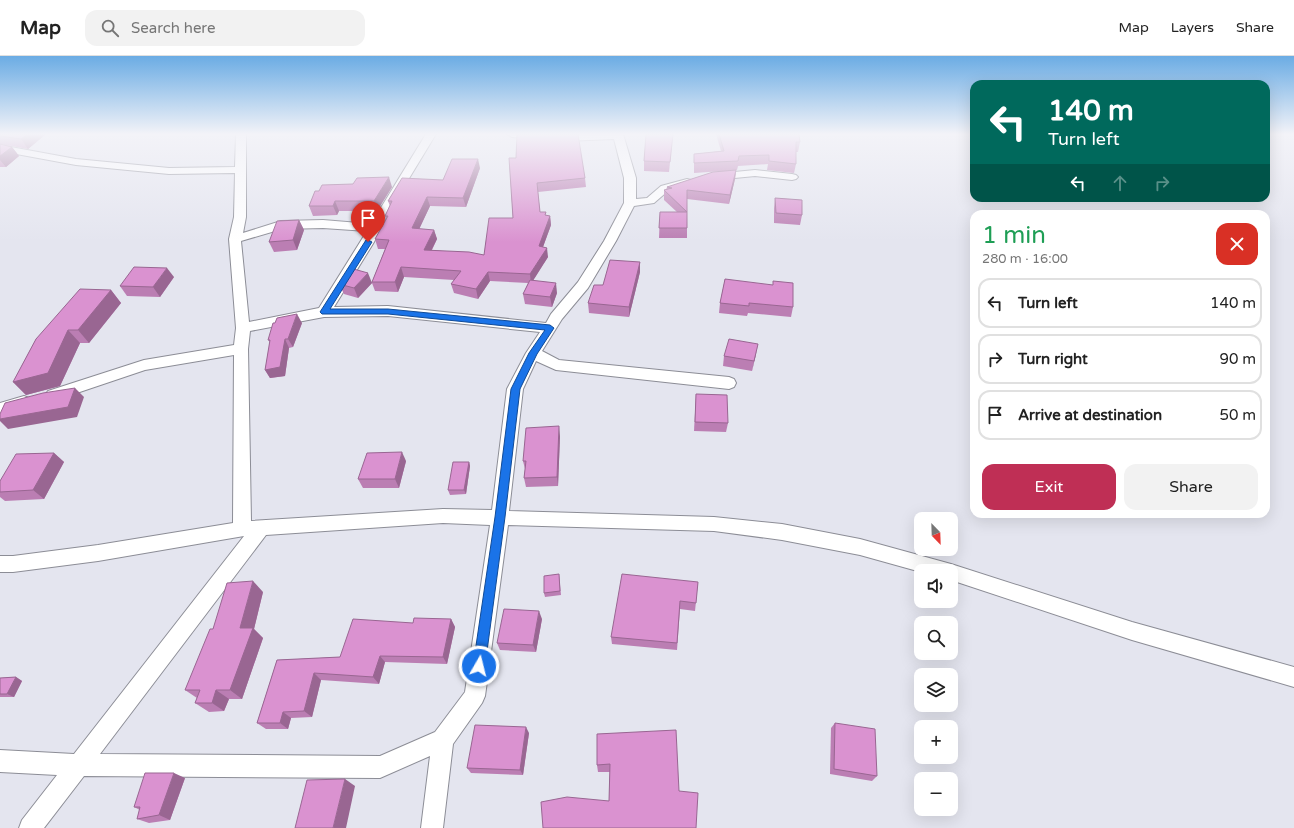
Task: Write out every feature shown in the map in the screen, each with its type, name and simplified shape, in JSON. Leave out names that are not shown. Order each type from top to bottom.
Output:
[{"type":"street","points":[[159,170],[238,170]]},
{"type":"street","points":[[30,828],[251,529],[241,349],[243,328],[235,239],[240,217],[240,170]]},
{"type":"street","points":[[324,312],[368,242],[382,213],[409,170]]},
{"type":"street","points":[[432,828],[443,740],[475,696],[500,517],[515,389],[533,353],[556,317],[583,285],[610,241],[630,203],[630,178],[628,170]]},
{"type":"street","points":[[630,203],[650,201],[665,188],[700,178],[755,173],[792,176]]},
{"type":"street","points":[[235,239],[281,225],[323,224],[375,228]]},
{"type":"street","points":[[243,328],[324,312],[388,311],[550,328]]},
{"type":"street","points":[[1,408],[46,397],[144,364],[241,349]]},
{"type":"street","points":[[533,353],[556,365],[729,383]]},
{"type":"street","points":[[0,564],[13,564],[98,553],[251,529],[444,516],[714,524],[782,532],[860,547],[922,564]]},
{"type":"street","points":[[958,574],[1132,631],[1294,677]]},
{"type":"street","points":[[0,761],[78,765],[380,767],[443,740]]},
{"type":"building","points":[[447,170],[474,170],[463,198],[427,197],[412,228],[434,230],[424,250],[469,252],[484,255],[489,218],[513,218],[510,170],[584,170],[585,178],[537,183],[540,212],[546,212],[545,215],[550,216],[539,246],[547,248],[530,274],[488,272],[476,289],[451,284],[461,271],[401,267],[395,282],[372,282],[389,240],[375,239],[388,216],[385,216],[392,201],[388,201],[402,178],[443,180]]},
{"type":"building","points":[[736,170],[730,195],[687,190],[687,212],[664,190],[672,188],[667,187],[713,172]]},
{"type":"building","points":[[389,177],[374,201],[335,201],[333,206],[309,206],[315,191],[319,191],[322,185],[353,184],[357,178]]},
{"type":"building","points":[[775,198],[802,200],[802,215],[776,213]]},
{"type":"building","points":[[660,212],[687,212],[687,228],[659,228]]},
{"type":"building","points":[[299,220],[293,240],[269,242],[277,221]]},
{"type":"building","points":[[610,260],[640,262],[629,307],[588,303],[594,285],[603,285]]},
{"type":"building","points":[[134,267],[167,268],[153,287],[120,286]]},
{"type":"building","points":[[350,268],[368,273],[354,288],[339,284]]},
{"type":"building","points":[[725,279],[773,285],[773,281],[793,283],[793,307],[749,303],[749,306],[720,303]]},
{"type":"building","points":[[530,280],[556,283],[550,297],[523,294]]},
{"type":"building","points":[[80,289],[111,290],[78,330],[68,330],[48,373],[13,382],[36,339]]},
{"type":"building","points":[[297,314],[288,339],[285,339],[280,367],[265,370],[270,340],[268,340],[273,323],[275,323],[277,318]]},
{"type":"building","points":[[729,339],[758,344],[754,361],[724,356]]},
{"type":"building","points":[[75,388],[68,407],[0,419],[0,414],[5,403],[43,393]]},
{"type":"building","points":[[696,394],[727,395],[728,423],[695,422]]},
{"type":"building","points":[[559,426],[557,477],[524,478],[526,461],[523,461],[526,428]]},
{"type":"building","points":[[402,452],[395,479],[358,479],[367,453]]},
{"type":"building","points":[[54,453],[33,490],[0,492],[0,481],[16,454]]},
{"type":"building","points":[[453,462],[469,462],[464,490],[448,490]]},
{"type":"building","points":[[559,574],[560,591],[544,593],[544,576]]},
{"type":"building","points":[[622,574],[698,582],[696,603],[680,601],[677,643],[611,637]]},
{"type":"building","points":[[253,581],[240,628],[253,628],[230,690],[216,690],[212,703],[195,703],[200,690],[185,690],[210,629],[213,629],[227,583]]},
{"type":"building","points":[[504,609],[539,611],[533,645],[497,643]]},
{"type":"building","points":[[414,618],[451,619],[443,657],[380,656],[373,677],[314,673],[304,711],[283,712],[280,723],[257,723],[277,660],[340,657],[353,619],[413,623]]},
{"type":"building","points":[[16,677],[7,694],[0,694],[0,678]]},
{"type":"building","points":[[835,723],[875,729],[877,776],[834,769]]},
{"type":"building","points":[[475,725],[526,727],[520,770],[467,768]]},
{"type":"building","points":[[676,730],[679,791],[698,793],[696,828],[543,828],[541,802],[567,797],[609,801],[610,764],[597,765],[597,734]]},
{"type":"building","points":[[145,773],[174,773],[159,815],[137,819],[140,807],[134,807]]},
{"type":"building","points":[[345,779],[333,828],[295,828],[307,780]]},
{"type":"route","points":[[368,242],[324,312],[388,311],[550,328],[533,353],[515,389],[500,517],[479,666]]}]
